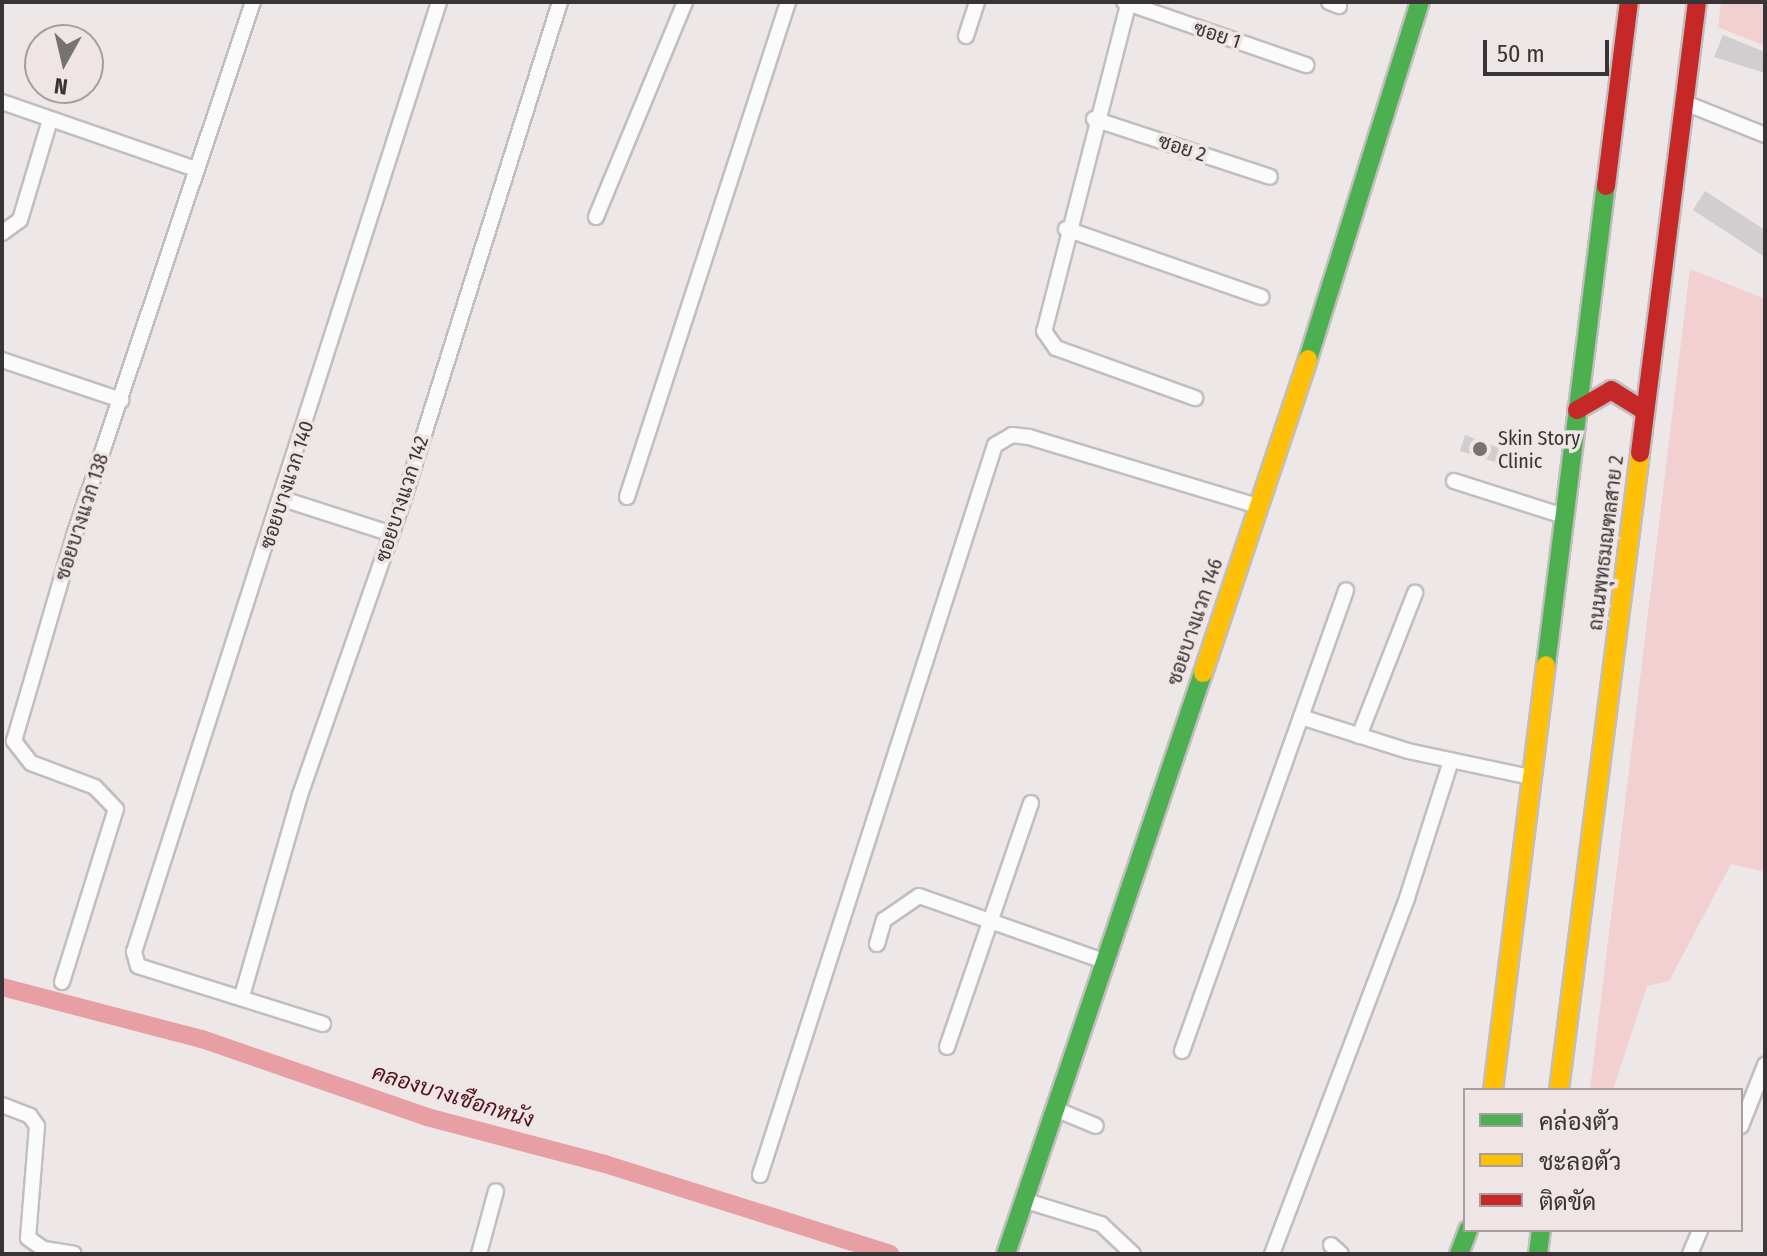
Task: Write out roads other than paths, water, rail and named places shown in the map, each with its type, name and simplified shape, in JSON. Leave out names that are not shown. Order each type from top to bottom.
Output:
[{"type":"main road","name":"ซอยบางแวก 146","points":[[1006,1254],[1258,506],[1420,2]]},
{"type":"main road","points":[[1493,1088],[1629,2]]},
{"type":"main road","name":"ถนนพุทธมณฑลสาย 2","points":[[1559,1088],[1644,411],[1688,104],[1697,2]]},
{"type":"main road","points":[[1577,410],[1611,390],[1644,411]]},
{"type":"main road","points":[[1459,1254],[1467,1232]]},
{"type":"main road","points":[[1473,1254],[1475,1232]]},
{"type":"main road","points":[[1538,1254],[1541,1232]]},
{"type":"street","name":"ซอยบางแวก 138","points":[[62,982],[116,809],[95,787],[31,763],[14,741],[121,400],[253,2]]},
{"type":"street","name":"ซอยบางแวก 140","points":[[242,996],[138,966],[134,952],[283,499],[439,2]]},
{"type":"street","name":"ซอยบางแวก 142","points":[[242,996],[304,781],[392,534],[560,2]]},
{"type":"street","points":[[596,217],[685,2]]},
{"type":"street","points":[[627,497],[788,2]]},
{"type":"street","points":[[966,36],[977,2]]},
{"type":"street","points":[[1126,4],[1066,229],[1045,317],[1046,339],[1195,398]]},
{"type":"street","name":"ซอย 1","points":[[1126,4],[1306,65]]},
{"type":"street","points":[[2,102],[196,169]]},
{"type":"street","points":[[1688,104],[1765,135]]},
{"type":"street","name":"ซอย 2","points":[[1094,119],[1270,177]]},
{"type":"street","points":[[2,233],[20,220],[50,120]]},
{"type":"street","points":[[1066,229],[1261,297]]},
{"type":"street","points":[[2,360],[121,400]]},
{"type":"street","points":[[760,1175],[995,445],[1012,435],[1029,437],[1258,506]]},
{"type":"street","points":[[1454,481],[1564,516]]},
{"type":"street","points":[[283,499],[392,534]]},
{"type":"street","points":[[1182,1051],[1346,590]]},
{"type":"street","points":[[1359,736],[1415,593]]},
{"type":"street","points":[[1301,717],[1451,761],[1530,777]]},
{"type":"street","points":[[1272,1254],[1407,898],[1451,761]]},
{"type":"street","points":[[947,1047],[1031,803]]},
{"type":"street","points":[[877,944],[884,920],[911,897],[992,920],[1106,962]]},
{"type":"street","points":[[242,996],[323,1024]]},
{"type":"street","points":[[1743,1121],[1765,1065]]},
{"type":"street","points":[[2,1105],[30,1116],[37,1126],[28,1238],[44,1249],[79,1253]]},
{"type":"street","points":[[1055,1109],[1096,1126]]},
{"type":"street","points":[[479,1254],[496,1191]]},
{"type":"street","points":[[1023,1200],[1101,1224],[1133,1254]]},
{"type":"street","points":[[1690,1254],[1699,1232]]},
{"type":"waterway","name":"คลองบางเชือกหนัง","points":[[2,987],[202,1039],[427,1117],[605,1164],[890,1254]]},
{"type":"place","name":"Skin Story Clinic","points":[[1480,449]]}]
